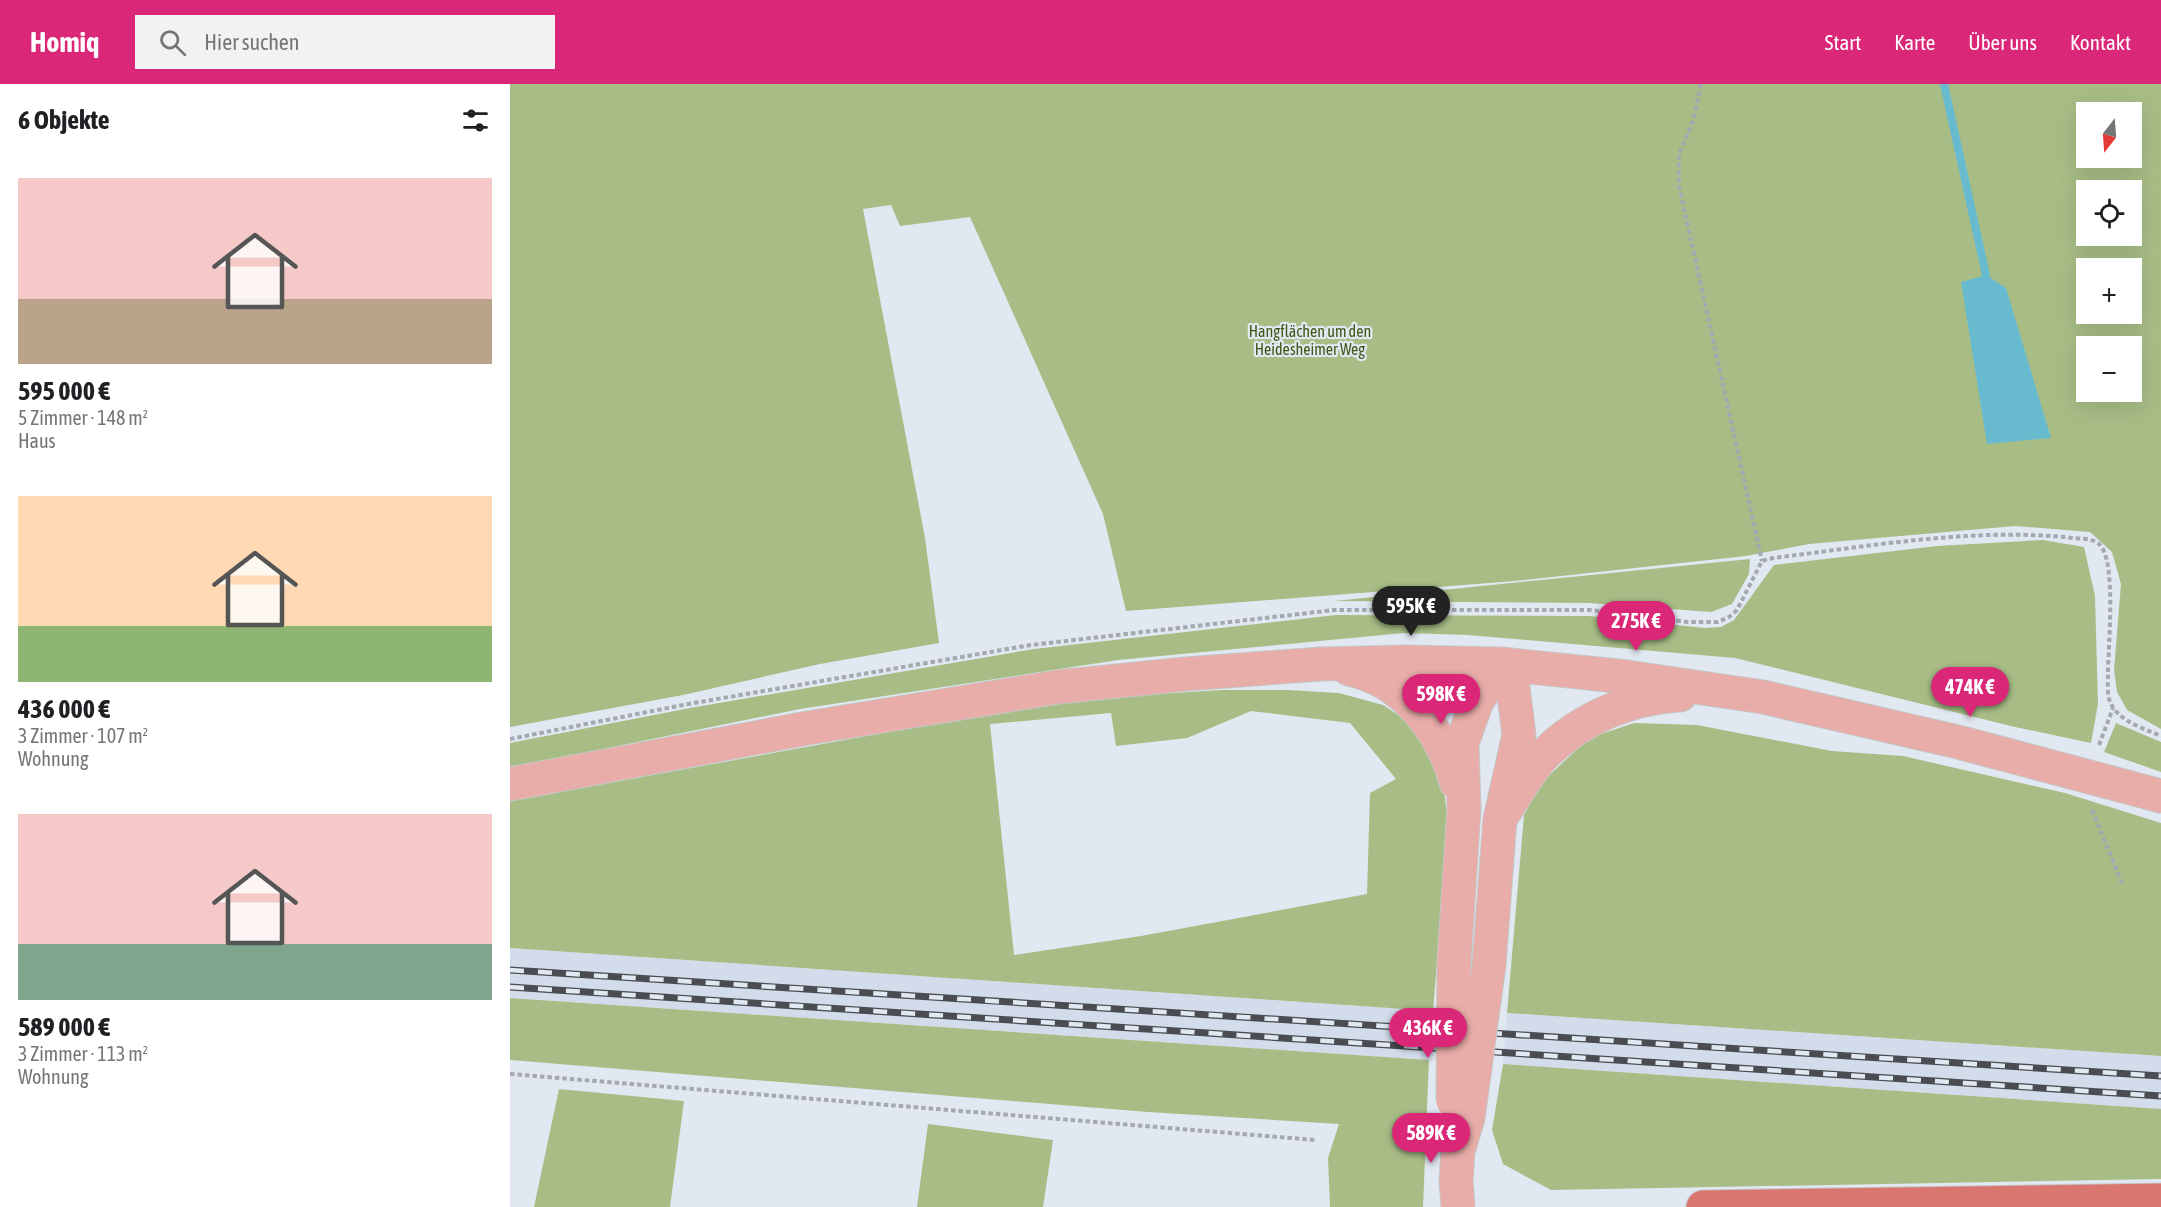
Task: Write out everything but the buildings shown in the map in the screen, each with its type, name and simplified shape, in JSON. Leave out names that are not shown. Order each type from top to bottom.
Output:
[{"type":"highway","points":[[1703,1207],[2161,1200]]},
{"type":"main road","points":[[510,784],[808,728],[1057,687],[1321,664],[1405,662],[1502,664],[1627,677],[1763,697],[1958,742],[2161,796]]},
{"type":"main road","points":[[1321,664],[1360,671],[1395,689],[1430,723],[1451,762],[1464,809]]},
{"type":"main road","points":[[1458,1207],[1456,1181],[1458,1151],[1453,1118],[1454,963],[1464,809],[1462,742],[1477,701],[1502,664]]},
{"type":"main road","points":[[1458,1151],[1468,1118],[1489,965],[1500,819],[1520,735],[1513,687],[1502,664]]},
{"type":"main road","points":[[1500,819],[1543,756],[1576,728],[1614,708],[1655,696],[1698,694],[1763,697]]},
{"type":"path","points":[[1628,614],[1688,622],[1718,622],[1729,617],[1737,609],[1762,561],[1679,186],[1679,154],[1693,121],[1701,84]]},
{"type":"path","points":[[1762,561],[1929,539],[2036,534],[2089,540],[2099,544],[2107,558],[2110,599],[2108,694],[2113,708],[2127,720],[2161,736]]},
{"type":"path","points":[[2099,745],[2113,708]]},
{"type":"path","points":[[2092,809],[2122,883]]},
{"type":"path","points":[[510,1074],[1315,1140]]},
{"type":"shaded area","points":[[510,948],[1433,1011],[1429,1060],[510,998]]},
{"type":"shaded area","points":[[1507,1013],[2161,1056],[2161,1109],[1503,1064]]},
{"type":"green space","name":"Hangflächen um den Heidesheimer Weg","points":[[510,84],[2161,84],[2161,729],[2127,710],[2117,692],[2114,670],[2121,584],[2112,552],[2090,532],[2015,526],[1809,544],[1746,556],[1515,581],[1126,611],[1103,514],[970,217],[900,226],[891,205],[863,209],[925,538],[939,643],[820,664],[683,695],[510,727]]},
{"type":"green space","points":[[2043,540],[2084,547],[2095,596],[2098,704],[2091,743],[2015,727],[1735,658],[1468,635],[1404,633],[1118,660],[800,709],[510,768],[510,743],[690,708],[1034,649],[1336,615],[1589,616],[1705,628],[1721,627],[1734,620],[1774,565],[1937,546]]},
{"type":"green space","points":[[1750,559],[1749,574],[1732,604],[1711,612],[1589,603],[1334,601]]},
{"type":"green space","points":[[1222,690],[1339,693],[1383,705],[1409,722],[1443,781],[1450,842],[1441,912],[1433,1011],[510,948],[510,801],[987,714],[1108,697]],"holes":[[[1251,711],[1350,723],[1396,779],[1370,793],[1367,894],[1141,936],[1014,955],[990,724],[1111,713],[1116,746],[1187,738]]]},
{"type":"green space","points":[[1634,723],[1697,725],[1832,751],[1903,756],[2065,793],[2161,823],[2161,1056],[1507,1013],[1524,815],[1541,783],[1589,738]]},
{"type":"green space","points":[[2116,723],[2161,742],[2161,772],[2104,752]]},
{"type":"green space","points":[[510,998],[1429,1060],[1423,1207],[1330,1207],[1328,1158],[1339,1124],[1148,1112],[510,1060]]},
{"type":"green space","points":[[1503,1064],[2161,1109],[2161,1179],[1551,1190],[1503,1164],[1492,1130]]},
{"type":"green space","points":[[559,1089],[684,1101],[670,1207],[534,1207]]},
{"type":"green space","points":[[928,1124],[1053,1140],[1043,1207],[917,1207]]},
{"type":"water","points":[[1986,275],[2006,288],[2051,438],[1987,444],[1961,282]]},
{"type":"waterway","points":[[1944,84],[1986,275]]},
{"type":"railway","points":[[510,970],[2161,1076]]},
{"type":"railway","points":[[510,987],[2161,1096]]}]
